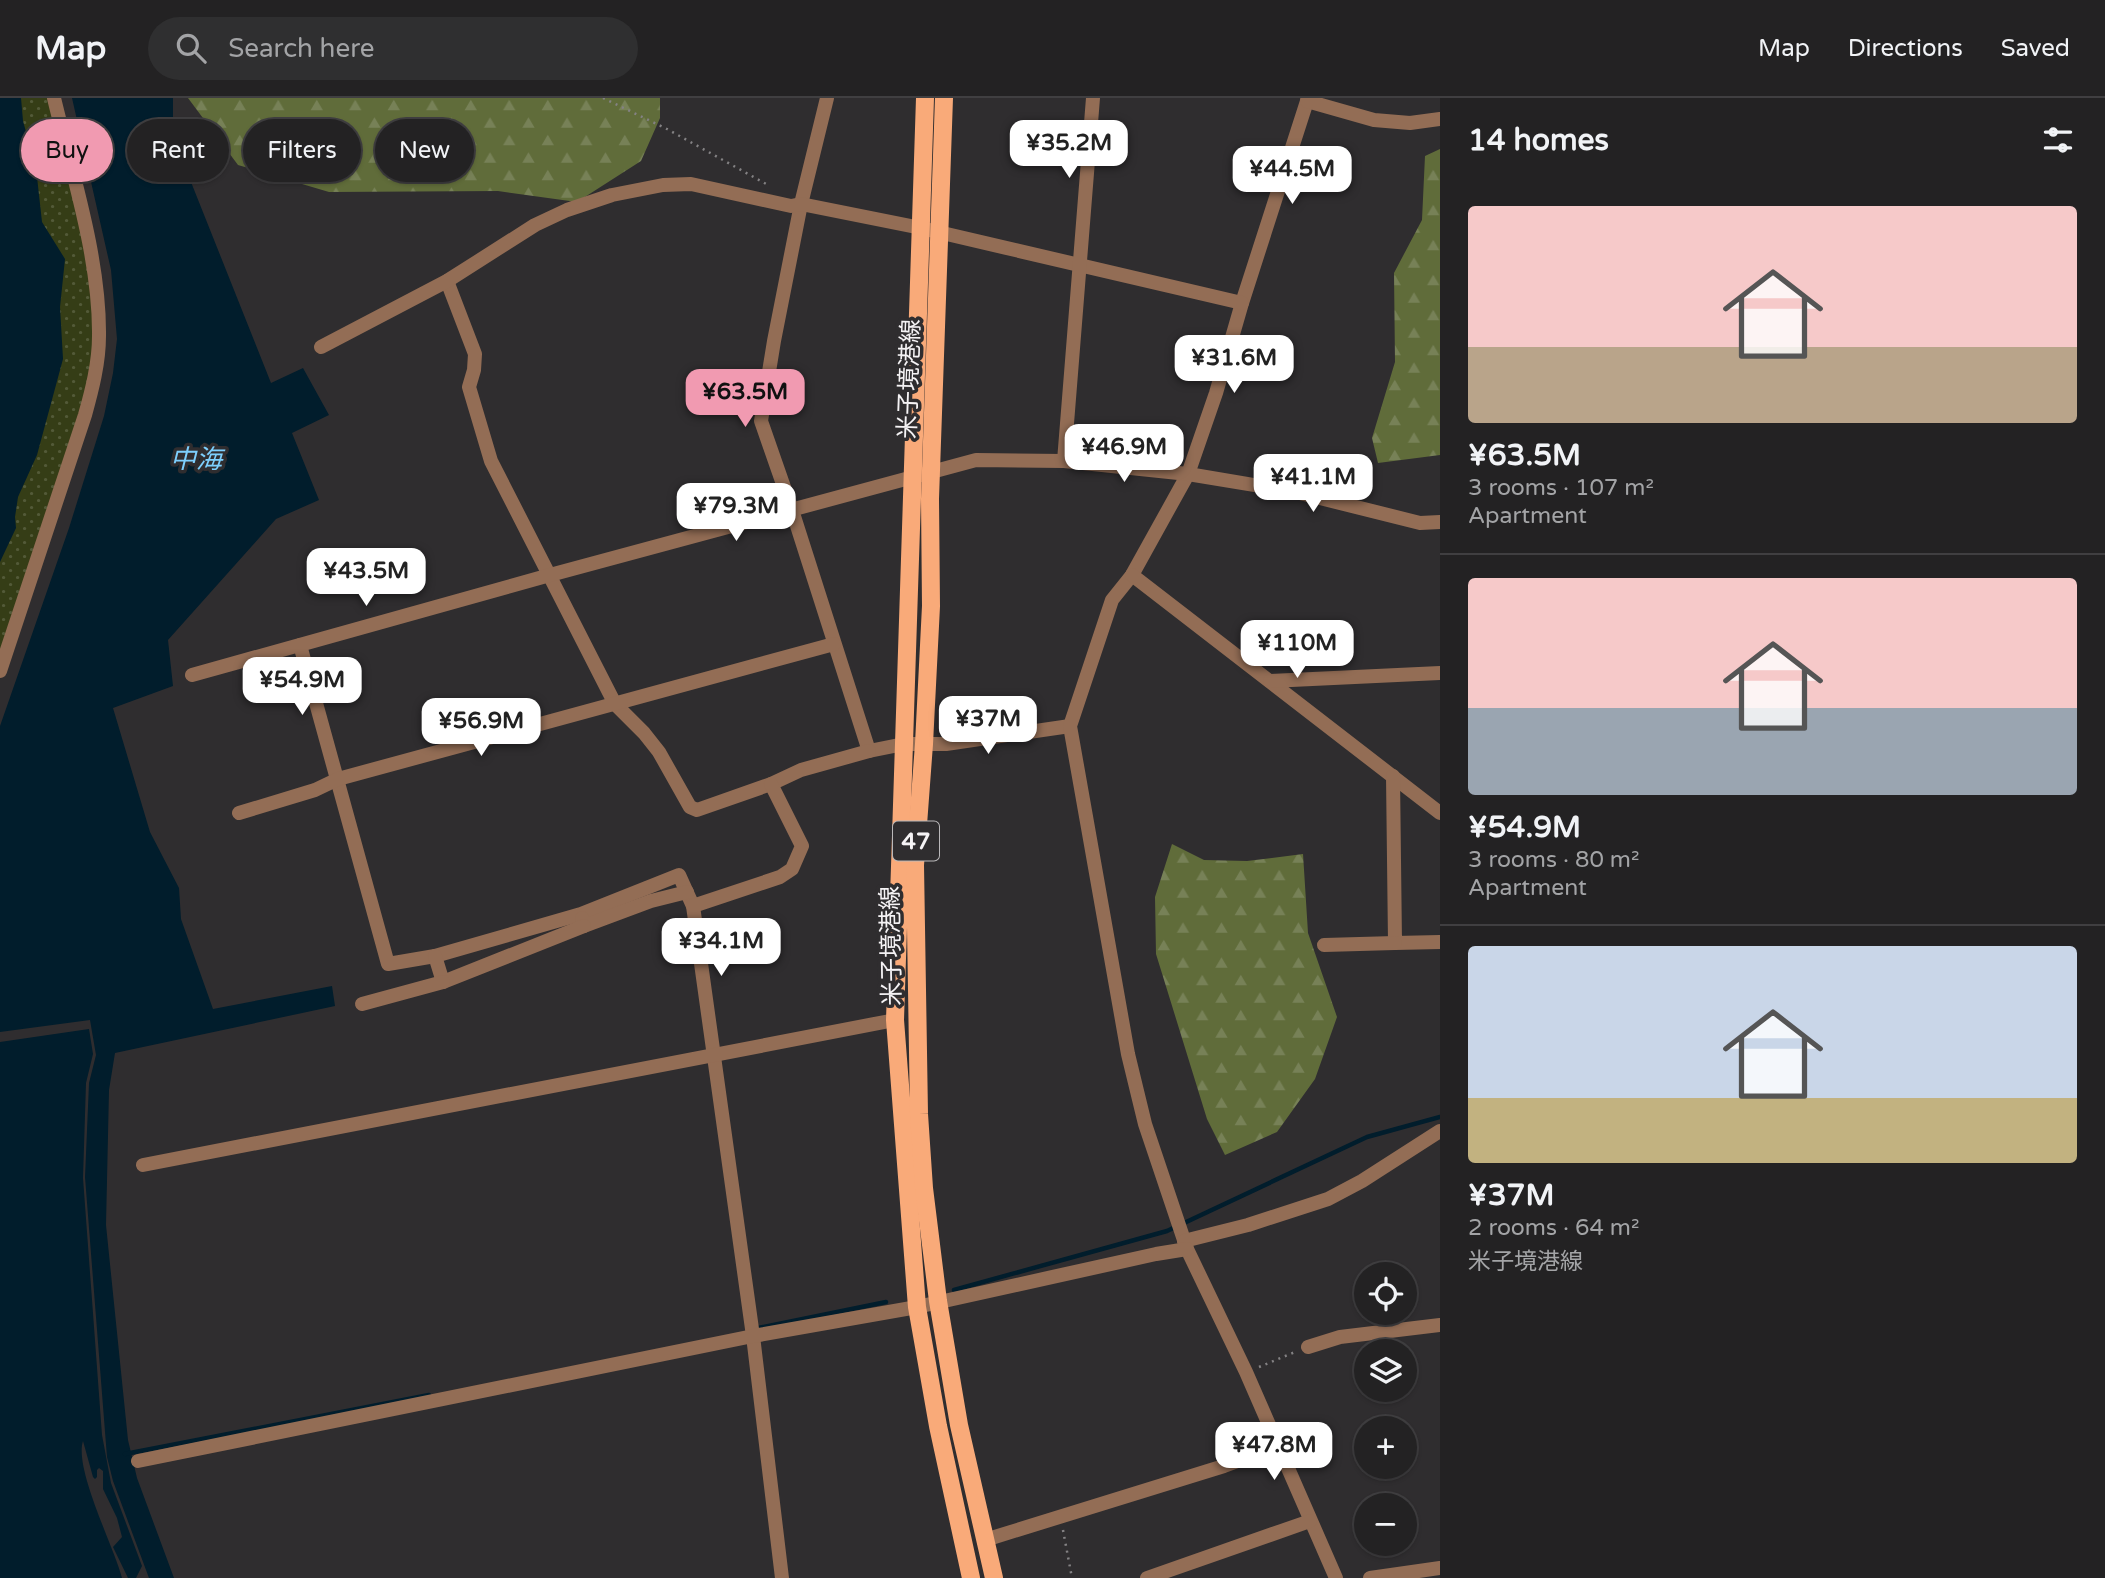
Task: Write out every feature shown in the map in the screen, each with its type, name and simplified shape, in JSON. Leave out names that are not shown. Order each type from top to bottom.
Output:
[{"type":"main road","name":"米子境港線","points":[[925,98],[921,228],[923,475],[931,606],[915,865],[918,1088],[924,1188],[938,1301],[959,1425],[994,1578]]},
{"type":"main road","name":"米子境港線","points":[[944,98],[940,233],[904,744],[895,1020],[917,1307],[941,1440],[971,1578]]},
{"type":"street","points":[[0,671],[92,392],[98,355],[99,310],[91,256],[54,98]]},
{"type":"street","points":[[827,98],[801,204],[761,422],[869,751]]},
{"type":"street","points":[[1064,461],[1093,98]]},
{"type":"street","points":[[1336,1578],[1246,1373],[1185,1245],[1144,1124],[1128,1054],[1070,726],[1112,600],[1132,575],[1188,474],[1216,393],[1307,99],[1374,120],[1410,123],[1440,119]]},
{"type":"street","points":[[321,346],[447,281],[535,225],[567,210],[612,195],[663,185],[691,184],[791,206],[801,204],[921,228],[1242,303]]},
{"type":"street","points":[[447,281],[475,354],[469,387],[491,461],[615,704],[659,752],[690,807],[697,810],[771,784],[801,770],[869,751],[904,744],[946,744],[1070,726]]},
{"type":"street","points":[[192,675],[976,460],[1064,461],[1188,474],[1296,492],[1420,523],[1440,522]]},
{"type":"street","points":[[1132,575],[1440,813]]},
{"type":"street","points":[[239,813],[315,790],[338,779],[834,644]]},
{"type":"street","points":[[300,645],[388,964],[435,956],[583,920]]},
{"type":"street","points":[[1270,681],[1440,673]]},
{"type":"street","points":[[1393,776],[1395,943]]},
{"type":"street","points":[[690,899],[780,877],[792,869],[802,846],[771,784]]},
{"type":"street","points":[[362,1004],[443,982],[679,875],[690,899],[715,1056],[782,1578]]},
{"type":"street","points":[[1324,945],[1440,943]]},
{"type":"street","points":[[435,956],[443,982]]},
{"type":"street","points":[[143,1165],[895,1020]]},
{"type":"street","points":[[138,1461],[753,1336],[917,1307],[1156,1254],[1328,1199],[1362,1181],[1440,1131]]},
{"type":"street","points":[[1308,1347],[1340,1337],[1440,1325]]},
{"type":"street","points":[[985,1540],[1224,1466],[1278,1446]]},
{"type":"street","points":[[1147,1578],[1310,1521]]},
{"type":"street","points":[[1370,1578],[1440,1568]]},
{"type":"path","points":[[603,98],[667,129],[776,190]]},
{"type":"path","points":[[1246,1373],[1308,1347]]},
{"type":"path","points":[[1061,1516],[1072,1578]]},
{"type":"green space","points":[[0,98],[51,98],[56,119],[21,119],[21,182],[70,182],[88,261],[95,309],[90,382],[0,660]]},
{"type":"green space","points":[[188,98],[660,98],[660,118],[641,161],[577,202],[498,191],[329,192],[295,182],[361,182],[361,119],[243,119],[243,166],[238,165],[229,153],[229,119],[204,119]]},
{"type":"green space","points":[[1440,149],[1440,455],[1378,463],[1372,438],[1395,362],[1394,273],[1422,220],[1425,156]]},
{"type":"green space","points":[[1172,844],[1204,860],[1247,861],[1303,854],[1308,933],[1337,1017],[1315,1079],[1277,1132],[1225,1155],[1207,1119],[1156,954],[1155,897]]},
{"type":"water","points":[[0,98],[21,98],[21,182],[38,182],[42,222],[65,259],[60,307],[63,359],[37,455],[18,497],[16,528],[0,562]]},
{"type":"water","name":"中海","points":[[72,98],[173,98],[173,119],[127,119],[127,182],[191,182],[271,383],[303,368],[329,415],[292,433],[319,500],[276,519],[168,640],[173,686],[113,708],[150,832],[179,888],[181,919],[213,1009],[332,986],[335,1006],[115,1053],[109,1090],[106,1225],[128,1440],[137,1478],[174,1578],[149,1578],[113,1481],[107,1457],[85,1177],[89,1083],[96,1055],[90,1020],[0,1032],[0,726],[69,528],[104,416],[117,339],[111,270],[91,182],[113,182],[113,119],[77,119]]},
{"type":"water","points":[[89,1029],[93,1054],[86,1083],[83,1178],[102,1435],[111,1483],[142,1566],[136,1578],[128,1578],[113,1547],[122,1537],[117,1518],[103,1489],[103,1471],[99,1468],[97,1477],[93,1477],[83,1441],[84,1470],[89,1488],[122,1578],[0,1578],[0,1042]]},
{"type":"waterway","points":[[954,1290],[1167,1231],[1367,1137],[1440,1117]]},
{"type":"waterway","points":[[753,1329],[886,1302]]},
{"type":"waterway","points":[[125,1454],[429,1395]]}]
